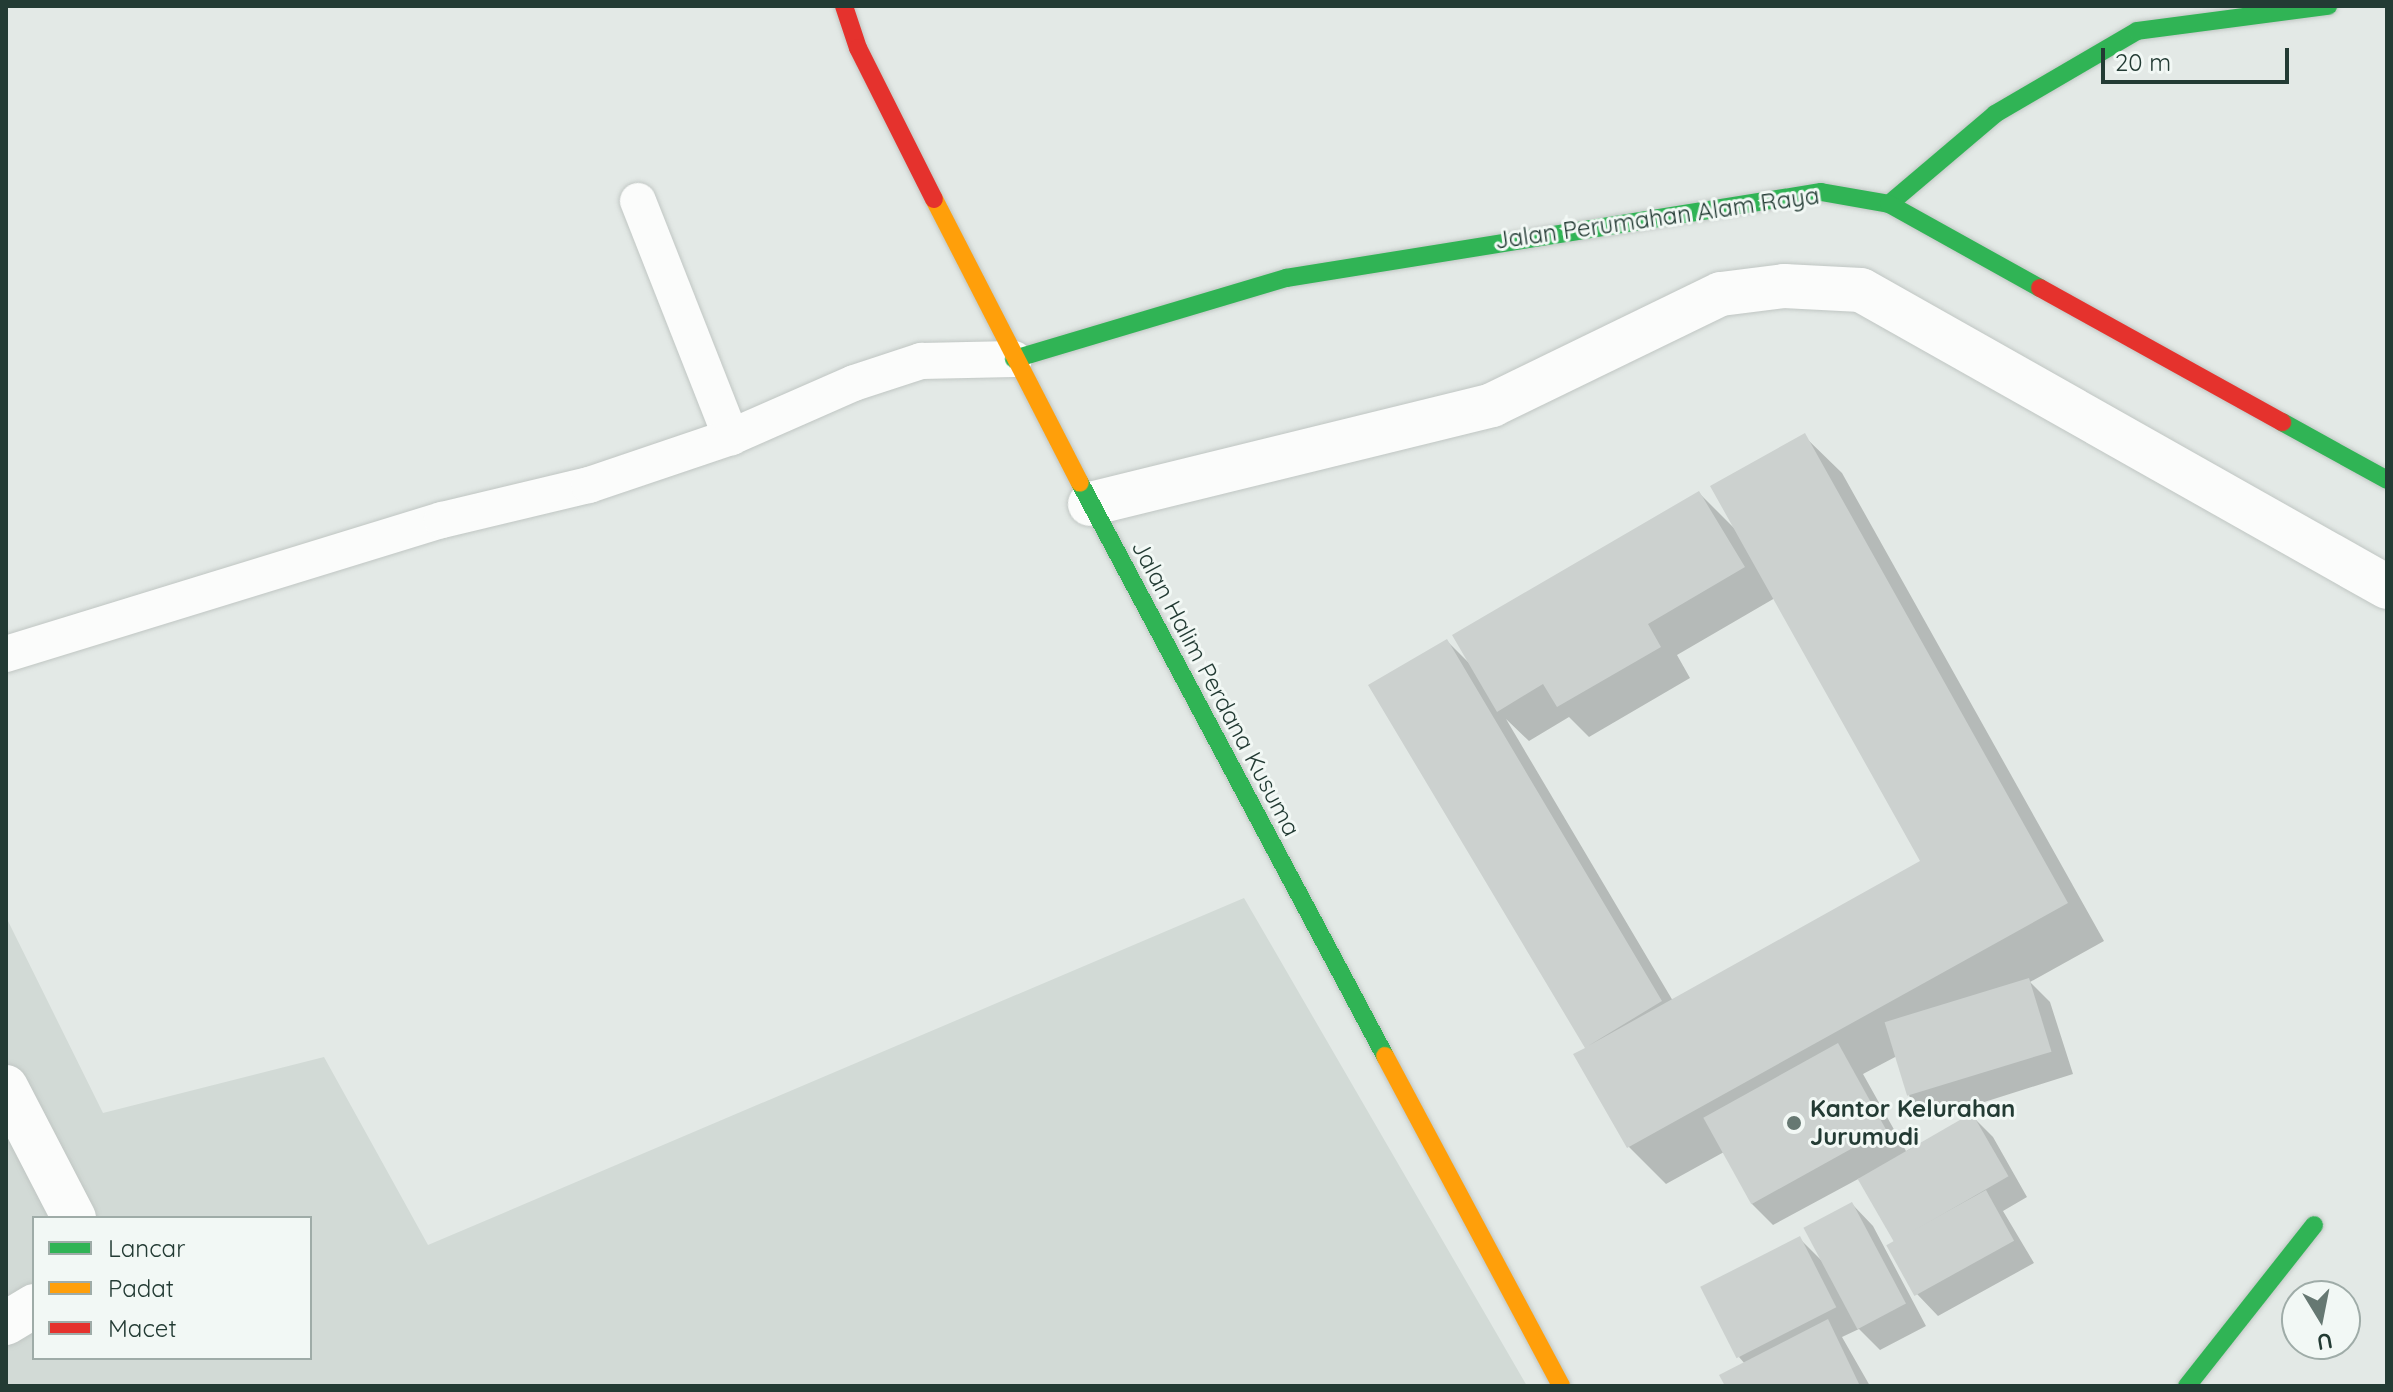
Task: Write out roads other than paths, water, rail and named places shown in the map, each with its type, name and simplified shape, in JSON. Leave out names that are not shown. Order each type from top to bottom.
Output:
[{"type":"street","name":"Jalan Halim Perdana Kusuma","points":[[844,6],[858,48],[1014,359],[1548,1381]]},
{"type":"street","points":[[1889,204],[1995,114],[2137,31],[2328,6]]},
{"type":"street","name":"Jalan Perumahan Alam Raya","points":[[1014,359],[1286,278],[1421,253],[1821,192],[1889,204],[2387,480]]},
{"type":"street","points":[[1090,504],[1492,405],[1721,294],[1784,286],[1861,290],[2387,587]]},
{"type":"street","points":[[6,1087],[73,1216]]},
{"type":"street","points":[[2187,1386],[2314,1225]]},
{"type":"street","points":[[6,1323],[32,1307]]},
{"type":"lane","points":[[638,201],[731,437]]},
{"type":"lane","points":[[6,654],[442,520],[589,485],[731,437],[854,383],[921,361],[1014,359]]},
{"type":"place","name":"Kantor Kelurahan Jurumudi","points":[[1794,1123]]}]
